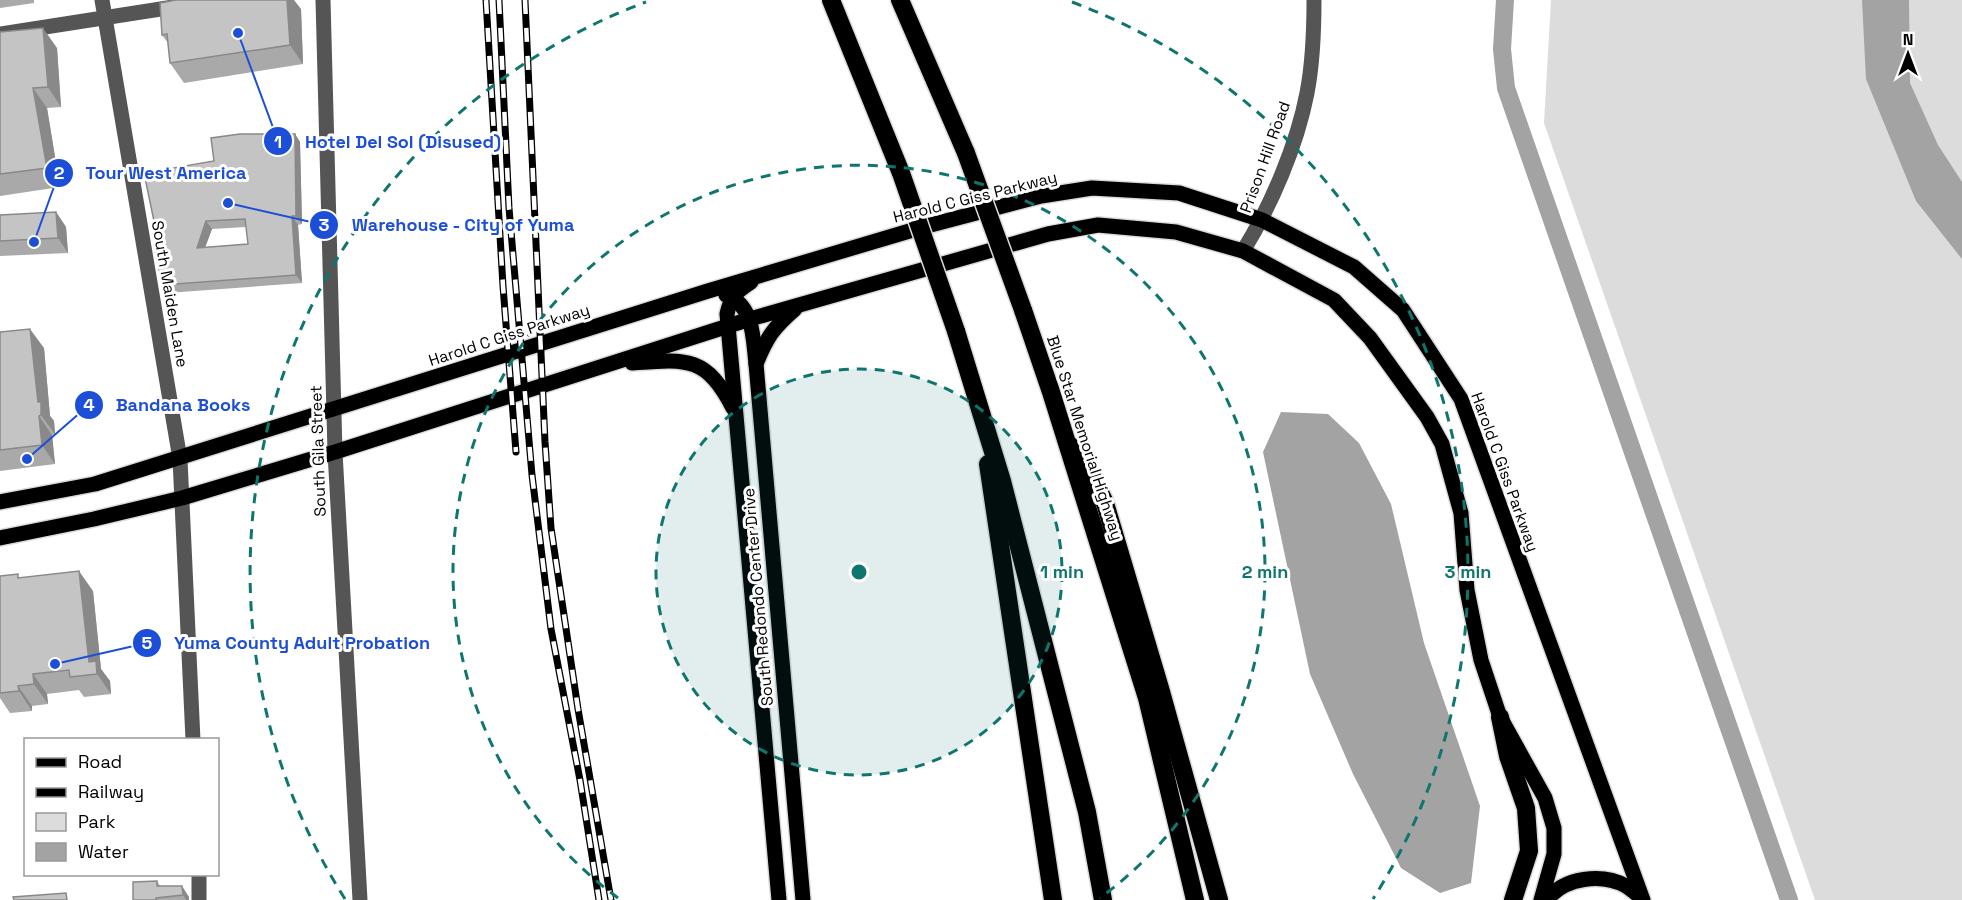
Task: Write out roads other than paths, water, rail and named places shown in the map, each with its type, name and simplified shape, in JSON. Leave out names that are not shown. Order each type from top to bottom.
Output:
[{"type":"highway","points":[[831,0],[901,173],[977,394],[1002,481],[1087,812],[1103,900]]},
{"type":"highway","name":"Blue Star Memorial Highway","points":[[900,0],[966,153],[1051,392],[1147,698],[1195,900]]},
{"type":"highway","points":[[1051,392],[1105,503],[1160,688],[1219,900]]},
{"type":"highway","points":[[977,394],[1053,900]]},
{"type":"highway","points":[[1500,717],[1508,756],[1526,808],[1529,851],[1513,900]]},
{"type":"main road","name":"Harold C Giss Parkway","points":[[0,502],[96,484],[708,291],[923,227],[1041,196],[1092,188],[1179,193],[1262,220],[1354,267],[1403,310],[1461,399],[1642,899]]},
{"type":"main road","points":[[0,538],[182,498],[335,452],[750,319],[1048,234],[1098,225],[1176,232],[1243,251],[1334,300],[1370,338],[1427,417],[1442,444],[1461,513],[1467,590],[1481,660],[1500,717],[1545,798],[1554,828],[1554,854],[1542,900]]},
{"type":"main road","points":[[733,297],[761,276]]},
{"type":"main road","points":[[708,291],[733,297],[744,308],[750,319]]},
{"type":"main road","name":"South Redondo Center Drive","points":[[733,297],[730,300],[728,326],[778,900]]},
{"type":"main road","points":[[756,364],[767,337],[778,323],[800,305]]},
{"type":"main road","name":"South Redondo Center Drive","points":[[750,319],[756,364],[803,900]]},
{"type":"main road","points":[[608,364],[678,360],[691,363],[707,371],[723,389],[736,415]]},
{"type":"main road","name":"Harold C Giss Parkway","points":[[1547,900],[1567,885],[1586,879],[1606,879],[1625,886],[1642,899]]},
{"type":"street","name":"South Maiden Lane","points":[[102,0],[180,459],[193,738]]},
{"type":"street","points":[[0,34],[218,0]]},
{"type":"street","name":"South Gila Street","points":[[322,0],[335,452],[360,900]]},
{"type":"street","name":"Prison Hill Road","points":[[1243,251],[1262,220],[1293,141],[1307,93],[1314,0]]},
{"type":"street","points":[[199,876],[199,900]]},
{"type":"water","points":[[1862,0],[1909,0],[1910,83],[1938,145],[1962,182],[1962,259],[1916,201],[1866,79]]},
{"type":"water","points":[[1281,412],[1328,414],[1359,443],[1391,504],[1424,643],[1480,806],[1471,883],[1440,893],[1401,868],[1353,774],[1310,674],[1263,452]]},
{"type":"waterway","points":[[1505,0],[1502,49],[1506,88],[1789,900]]},
{"type":"railway","points":[[486,0],[503,286],[516,452]]},
{"type":"railway","points":[[499,0],[509,208],[532,475],[551,629],[580,780],[599,900]]},
{"type":"railway","points":[[525,0],[551,528],[578,709],[611,900]]},
{"type":"place","name":"Hotel Del Sol (Disused)","points":[[238,33]]},
{"type":"place","name":"Warehouse - City of Yuma","points":[[228,203]]},
{"type":"place","name":"Tour West America","points":[[34,242]]},
{"type":"place","name":"Bandana Books","points":[[27,459]]},
{"type":"place","name":"Yuma County Adult Probation","points":[[55,664]]}]
